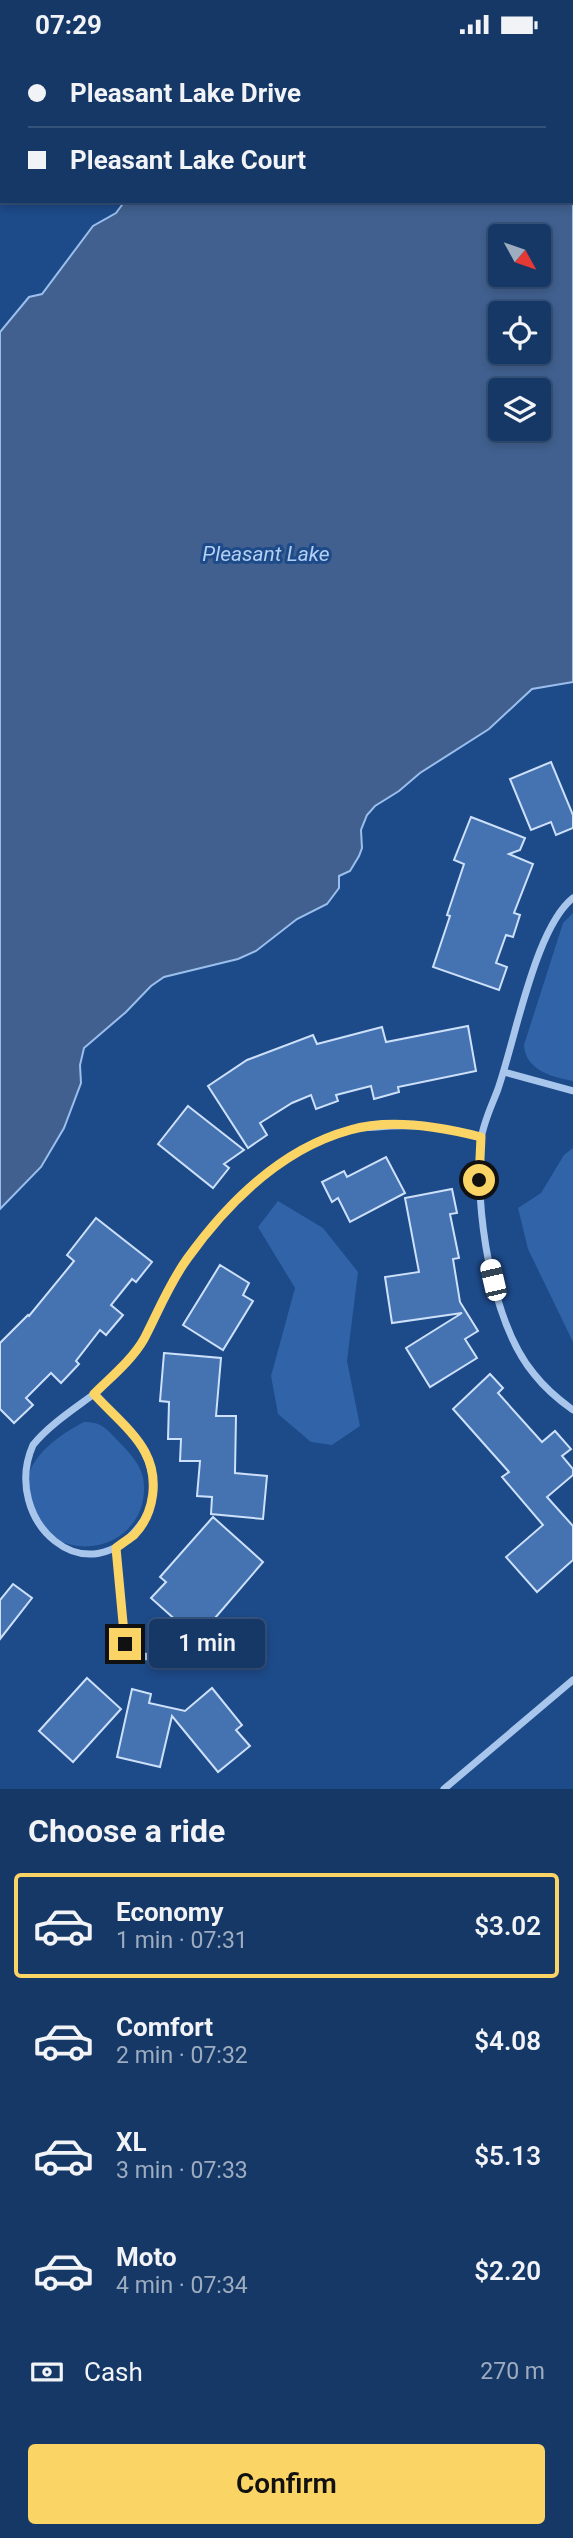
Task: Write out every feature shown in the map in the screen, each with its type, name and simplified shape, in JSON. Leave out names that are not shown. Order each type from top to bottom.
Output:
[{"type":"street","points":[[573,898],[563,907],[550,927],[522,1009],[481,1137],[479,1180],[482,1231],[493,1280],[511,1336],[533,1373],[558,1400],[573,1411]]},
{"type":"street","points":[[504,1072],[573,1091]]},
{"type":"street","points":[[18,1477],[21,1465],[33,1445],[119,1370],[142,1341],[187,1259],[228,1209],[268,1170],[316,1143],[351,1129],[401,1125],[442,1127],[481,1137]]},
{"type":"street","points":[[40,1539],[49,1546],[71,1554],[94,1554],[116,1548],[134,1534],[146,1516],[153,1495],[152,1472],[145,1452],[94,1394]]},
{"type":"street","points":[[116,1548],[125,1644],[132,1653],[156,1658]]},
{"type":"street","points":[[444,1789],[573,1680]]},
{"type":"shaded area","points":[[573,913],[573,1081],[541,1071],[534,1066],[529,1061],[524,1045],[563,923]]},
{"type":"shaded area","points":[[573,1148],[573,1342],[528,1249],[518,1208],[541,1193],[564,1155]]},
{"type":"shaded area","points":[[278,1201],[323,1228],[358,1272],[347,1361],[360,1426],[332,1445],[311,1442],[278,1414],[271,1376],[295,1288],[258,1227]]},
{"type":"shaded area","points":[[84,1422],[95,1423],[108,1430],[133,1458],[143,1477],[144,1495],[140,1511],[132,1525],[106,1543],[91,1546],[57,1540],[44,1531],[33,1513],[27,1485],[34,1463],[48,1446]]},
{"type":"water","name":"Pleasant Lake","points":[[124,203],[573,203],[573,682],[532,689],[489,729],[420,773],[375,806],[367,815],[361,830],[362,848],[359,856],[350,871],[339,876],[339,888],[327,904],[297,919],[256,951],[238,959],[164,977],[151,986],[126,1012],[84,1048],[80,1065],[81,1083],[64,1128],[41,1167],[0,1209],[0,332],[29,297],[42,294],[93,226],[116,213]]},
{"type":"building","points":[[551,762],[573,815],[573,828],[556,835],[551,822],[531,830],[510,779]]},
{"type":"building","points":[[471,817],[525,838],[520,850],[509,854],[533,864],[514,913],[520,915],[513,937],[506,935],[496,963],[507,967],[499,990],[433,967],[464,864],[454,860]]},
{"type":"building","points":[[468,1026],[476,1071],[398,1087],[399,1092],[374,1099],[371,1086],[336,1095],[338,1101],[316,1109],[311,1095],[292,1103],[260,1123],[267,1135],[248,1148],[208,1086],[247,1060],[313,1035],[317,1044],[382,1027],[386,1042]]},
{"type":"building","points":[[188,1106],[244,1150],[224,1164],[229,1168],[213,1188],[158,1144]]},
{"type":"building","points":[[386,1157],[405,1193],[350,1222],[338,1198],[332,1202],[322,1182],[344,1171],[347,1177]]},
{"type":"building","points":[[452,1189],[457,1213],[450,1214],[459,1258],[453,1259],[460,1302],[478,1331],[465,1339],[477,1358],[430,1387],[406,1348],[462,1313],[392,1323],[385,1277],[419,1272],[405,1198]]},
{"type":"building","points":[[96,1218],[152,1262],[136,1282],[132,1279],[111,1305],[123,1315],[106,1335],[100,1330],[76,1361],[79,1364],[61,1383],[51,1373],[26,1398],[33,1405],[14,1423],[0,1409],[0,1343],[29,1316],[74,1261],[67,1255]]},
{"type":"building","points":[[220,1265],[249,1283],[243,1295],[253,1301],[223,1350],[183,1325]]},
{"type":"building","points":[[164,1353],[221,1358],[216,1416],[236,1416],[235,1473],[267,1476],[263,1519],[211,1514],[212,1497],[197,1496],[200,1461],[180,1461],[181,1439],[168,1439],[169,1402],[160,1401]]},
{"type":"building","points":[[490,1374],[503,1388],[498,1393],[542,1442],[555,1431],[571,1449],[562,1456],[573,1469],[573,1475],[547,1497],[573,1526],[573,1560],[537,1592],[506,1557],[543,1525],[502,1477],[509,1472],[453,1409]]},
{"type":"building","points":[[213,1517],[263,1562],[197,1639],[151,1598],[166,1582],[160,1577]]},
{"type":"building","points":[[13,1584],[32,1598],[0,1639],[0,1600]]},
{"type":"building","points":[[87,1678],[121,1709],[73,1762],[39,1731]]},
{"type":"building","points":[[212,1688],[242,1725],[236,1730],[250,1746],[218,1772],[172,1716],[160,1767],[117,1757],[132,1689],[151,1694],[149,1703],[185,1711]]},
{"type":"route","points":[[125,1644],[116,1548],[134,1534],[146,1516],[153,1495],[152,1472],[145,1452],[94,1394],[119,1370],[142,1341],[187,1259],[228,1209],[268,1170],[316,1143],[351,1129],[401,1125],[442,1127],[481,1137],[479,1180]]}]
